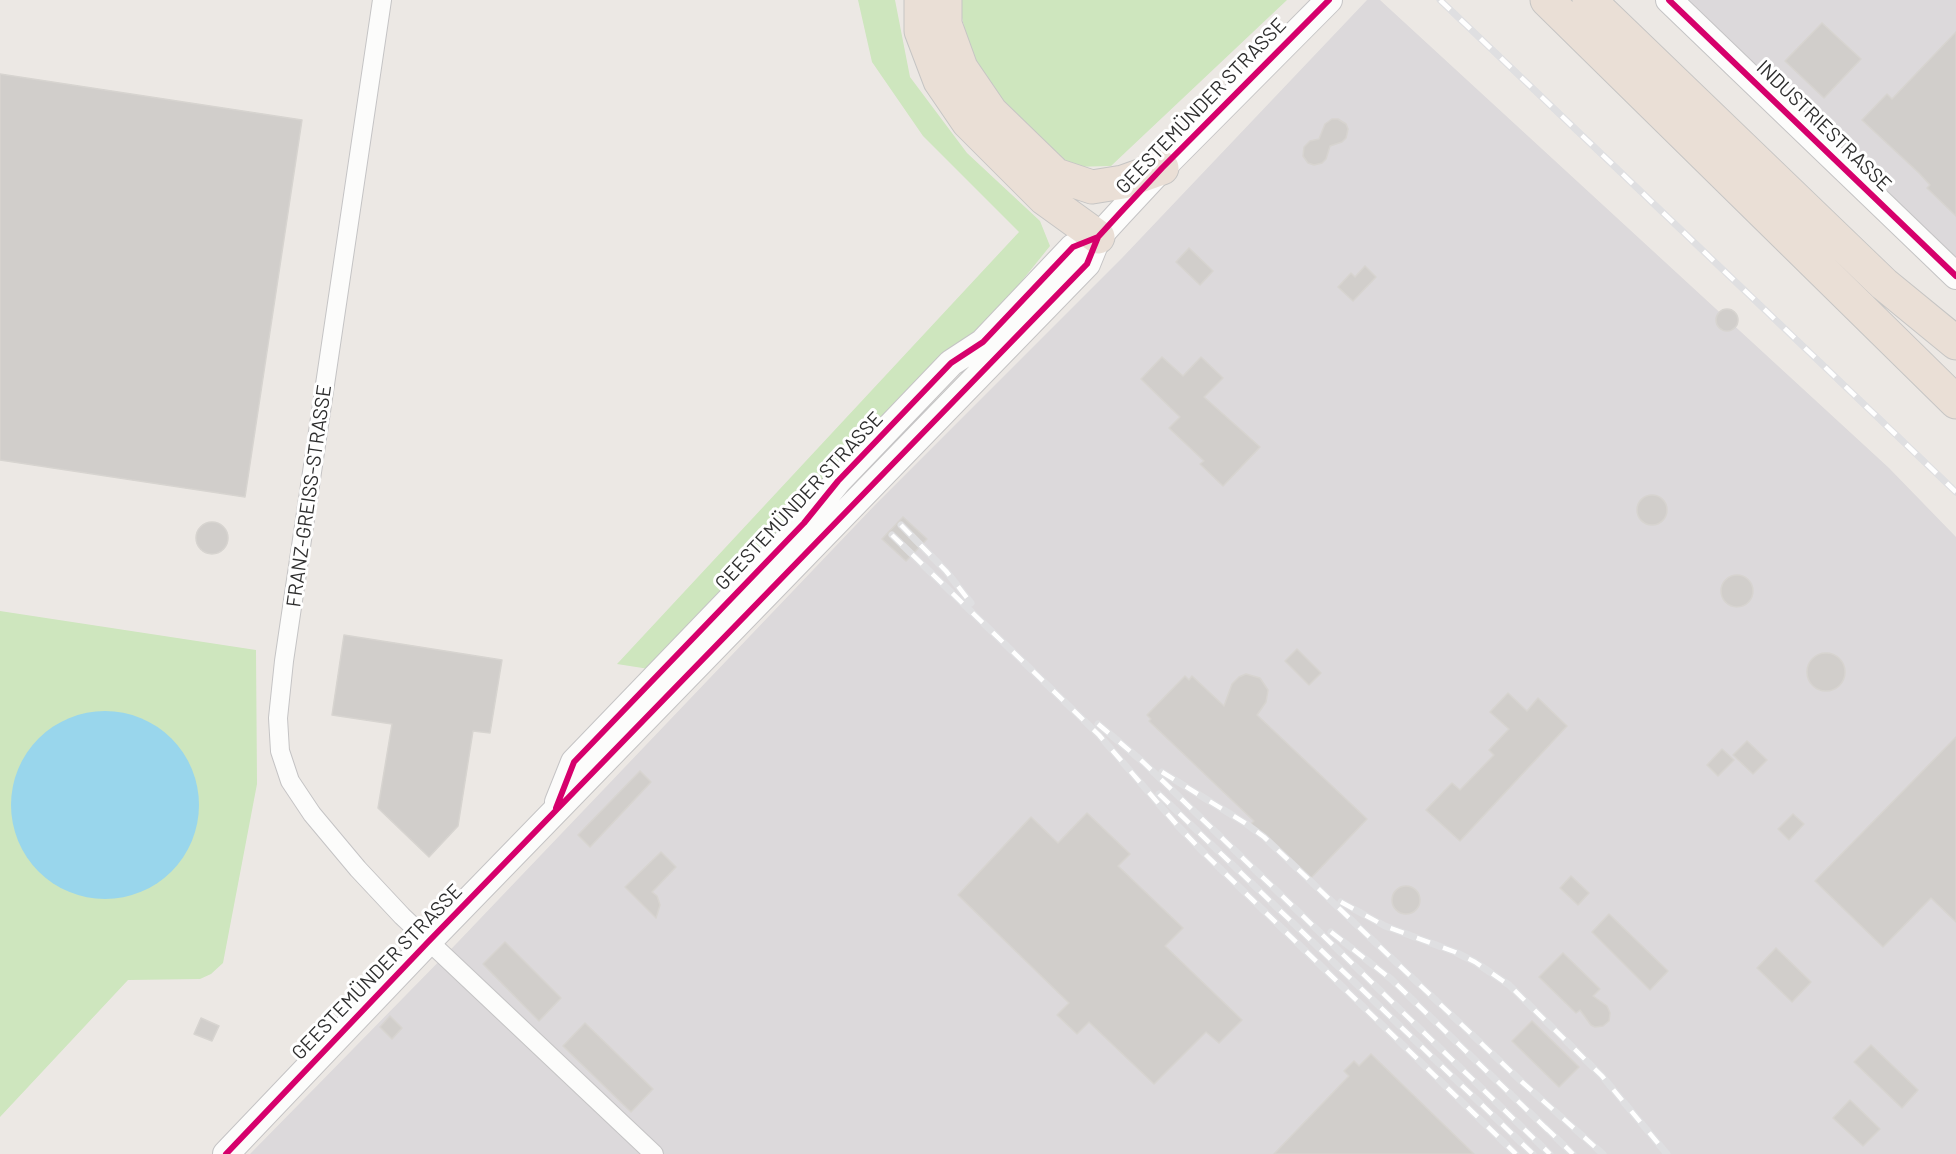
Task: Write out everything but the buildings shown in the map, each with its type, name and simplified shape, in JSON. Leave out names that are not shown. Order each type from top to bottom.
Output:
[{"type":"highway","points":[[921,0],[921,31],[940,81],[968,122],[1044,198],[1098,237]]},
{"type":"highway","points":[[945,0],[945,24],[961,68],[991,112],[1056,175],[1098,237]]},
{"type":"highway","points":[[1548,0],[1956,402]]},
{"type":"highway","points":[[1589,0],[1884,284],[1956,343]]},
{"type":"highway","points":[[1056,175],[1092,187],[1123,182],[1162,168]]},
{"type":"street","name":"FRANZ-GREISS-STRASSE","points":[[382,0],[284,661],[278,718],[280,751],[290,781],[312,814],[358,869],[402,916],[429,940]]},
{"type":"street","name":"GEESTEMÜNDER STRASSE","points":[[226,1154],[429,940],[1088,264],[1098,237],[1162,168],[1329,0]]},
{"type":"street","name":"INDUSTRIESTRASSE","points":[[1669,0],[1954,269]]},
{"type":"street","name":"GEESTEMÜNDER STRASSE","points":[[429,940],[654,1154]]},
{"type":"shaded area","points":[[1367,0],[1380,0],[1889,468],[1956,537],[1956,1154],[250,1154],[457,943],[875,505],[1122,258]]},
{"type":"shaded area","points":[[1687,0],[1956,0],[1956,259]]},
{"type":"green space","points":[[858,0],[895,0],[910,77],[967,153],[1040,221],[1050,246],[983,329],[649,669],[617,664],[1019,232],[923,136],[872,62]]},
{"type":"green space","points":[[958,0],[1287,0],[1111,166],[1071,167],[995,95],[970,53]]},
{"type":"green space","points":[[0,611],[256,650],[257,784],[223,963],[211,974],[200,979],[128,980],[0,1117]]},
{"type":"water","points":[[114,711],[150,722],[172,738],[184,753],[192,769],[198,787],[198,823],[192,841],[184,857],[172,872],[157,884],[141,892],[123,898],[96,899],[60,888],[32,865],[22,850],[12,823],[11,796],[22,760],[45,732],[60,722],[87,712]]},
{"type":"railway","points":[[1440,0],[1956,492]]},
{"type":"railway","points":[[901,525],[946,571],[971,603]]},
{"type":"railway","points":[[892,535],[1099,735],[1206,855],[1516,1154]]},
{"type":"railway","points":[[1098,724],[1143,762],[1550,1154]]},
{"type":"railway","points":[[1162,772],[1264,837],[1522,1082],[1603,1154]]},
{"type":"railway","points":[[1159,794],[1533,1154]]},
{"type":"railway","points":[[1341,902],[1385,926],[1455,952],[1475,962],[1509,985],[1602,1076],[1667,1154]]},
{"type":"railway","points":[[1331,932],[1391,979],[1550,1132]]},
{"type":"railway","points":[[1545,1127],[1573,1154]]},
{"type":"cycle path","points":[[226,1154],[429,941],[1087,264],[1098,237],[1162,168],[1329,0]]},
{"type":"cycle path","points":[[1669,0],[1956,276]]},
{"type":"cycle path","points":[[556,808],[574,762],[804,523],[838,481],[951,363],[983,342],[1073,247],[1098,237]]}]
